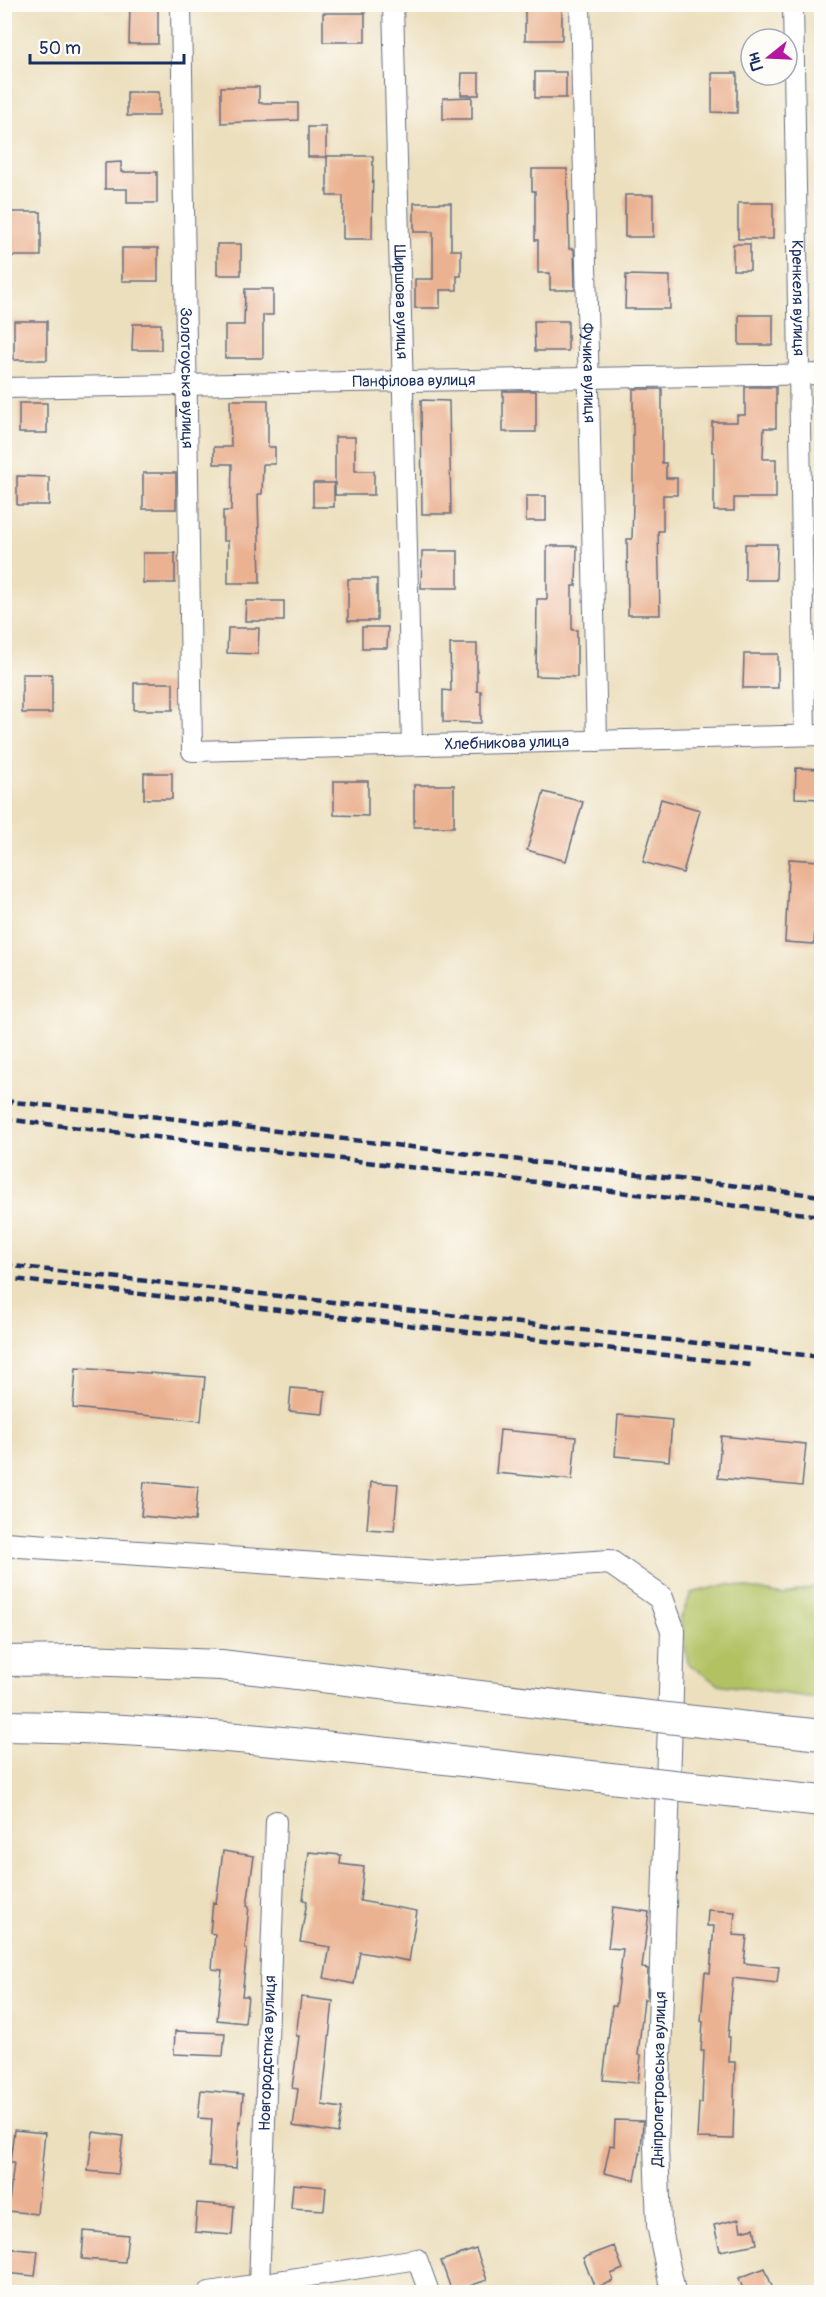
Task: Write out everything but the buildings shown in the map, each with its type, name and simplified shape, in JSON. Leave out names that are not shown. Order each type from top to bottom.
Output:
[{"type":"main road","points":[[4,1661],[84,1660],[221,1665],[822,1736]]},
{"type":"main road","points":[[4,1726],[85,1727],[355,1749],[822,1801]]},
{"type":"street","name":"Золотоуська вулиця","points":[[181,4],[192,751]]},
{"type":"street","name":"Ширшова вулиця","points":[[393,4],[412,745]]},
{"type":"street","name":"Фучика вулиця","points":[[580,4],[597,741]]},
{"type":"street","name":"Кренкеля вулиця","points":[[793,4],[800,375],[813,734]]},
{"type":"street","name":"Панфілова вулиця","points":[[4,388],[822,374]]},
{"type":"street","name":"Хлебникова улица","points":[[192,751],[813,734]]},
{"type":"street","name":"Дніпропетровська вулиця","points":[[4,1544],[438,1573],[610,1562],[661,1598],[673,1631],[656,2147],[659,2225],[673,2292]]},
{"type":"street","name":"Новгородсmка вулиця","points":[[260,2284],[276,1821]]},
{"type":"street","points":[[209,2292],[417,2259],[429,2292]]},
{"type":"green space","points":[[728,1584],[783,1595],[821,1585],[821,1699],[717,1684],[688,1663],[680,1620],[691,1593]]},
{"type":"railway","points":[[4,1101],[168,1118],[822,1196]]},
{"type":"railway","points":[[4,1119],[822,1216]]},
{"type":"railway","points":[[4,1265],[822,1357]]},
{"type":"railway","points":[[4,1278],[751,1365]]}]
